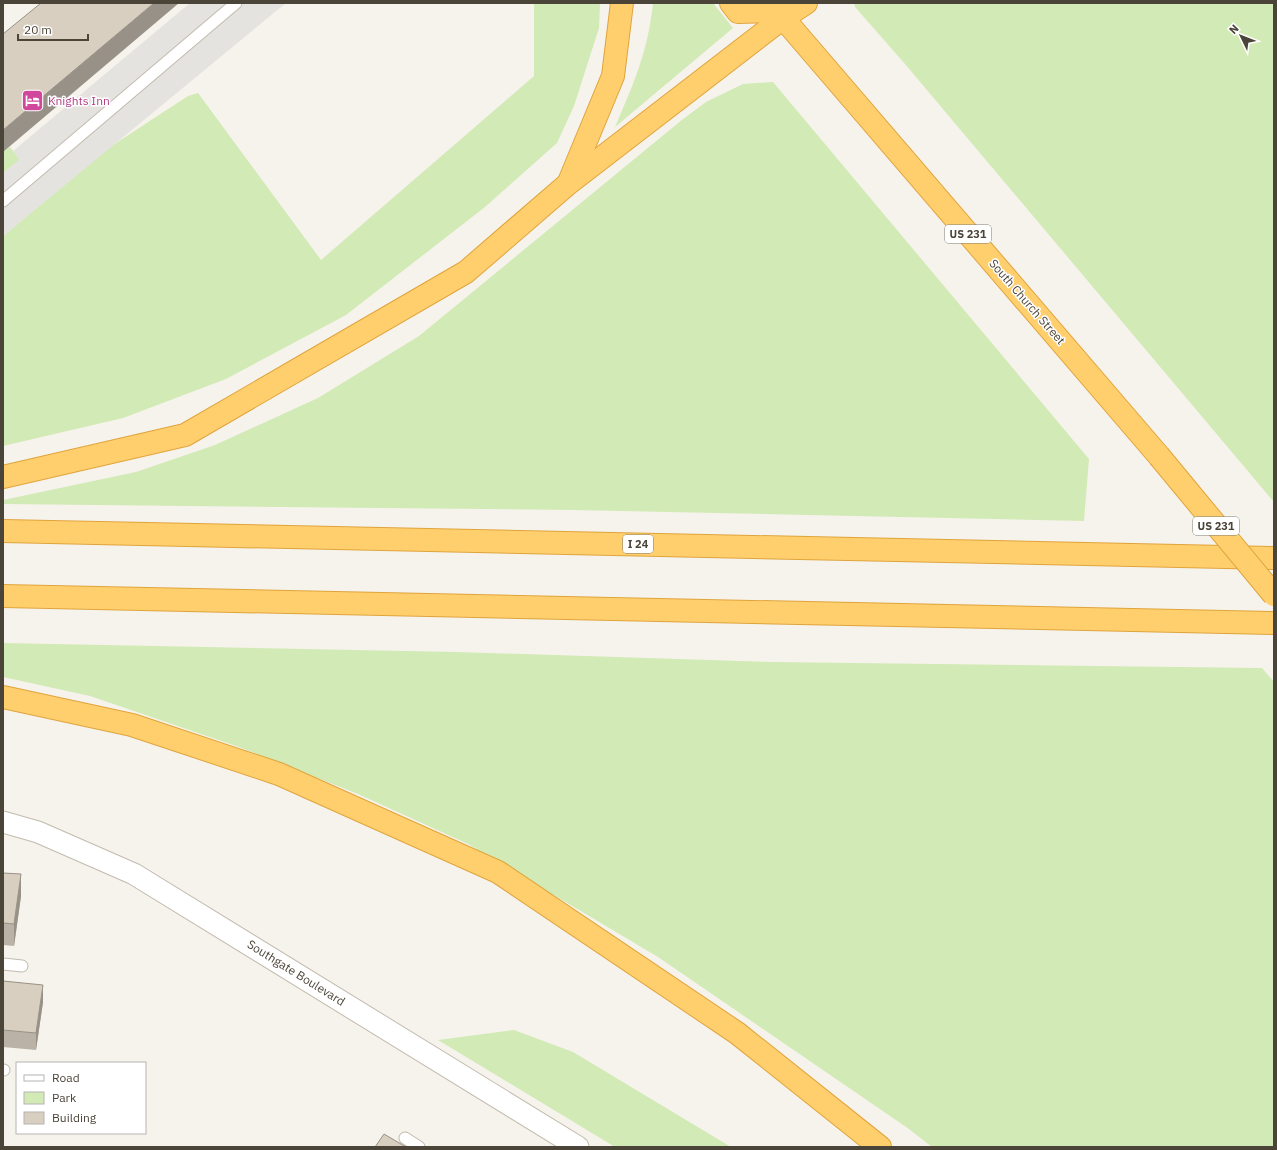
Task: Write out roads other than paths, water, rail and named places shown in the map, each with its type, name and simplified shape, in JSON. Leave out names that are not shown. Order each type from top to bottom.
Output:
[{"type":"highway","points":[[569,183],[613,76],[622,3]]},
{"type":"highway","points":[[732,3],[738,12],[780,11],[806,3]]},
{"type":"highway","points":[[3,477],[185,434],[466,272],[569,183],[780,11]]},
{"type":"highway","name":"South Church Street","points":[[780,11],[1159,456],[1274,595]]},
{"type":"highway","name":"I 24","points":[[3,531],[1274,558]]},
{"type":"highway","points":[[3,596],[1274,623]]},
{"type":"highway","points":[[3,697],[132,725],[279,774],[498,872],[737,1033],[880,1147]]},
{"type":"street","name":"Southgate Boulevard","points":[[3,822],[38,832],[134,874],[578,1147]]},
{"type":"lane","points":[[3,201],[236,3]]},
{"type":"lane","points":[[3,964],[22,966]]},
{"type":"lane","points":[[405,1138],[420,1147]]},
{"type":"place","name":"Knights Inn","points":[[33,101]]}]
